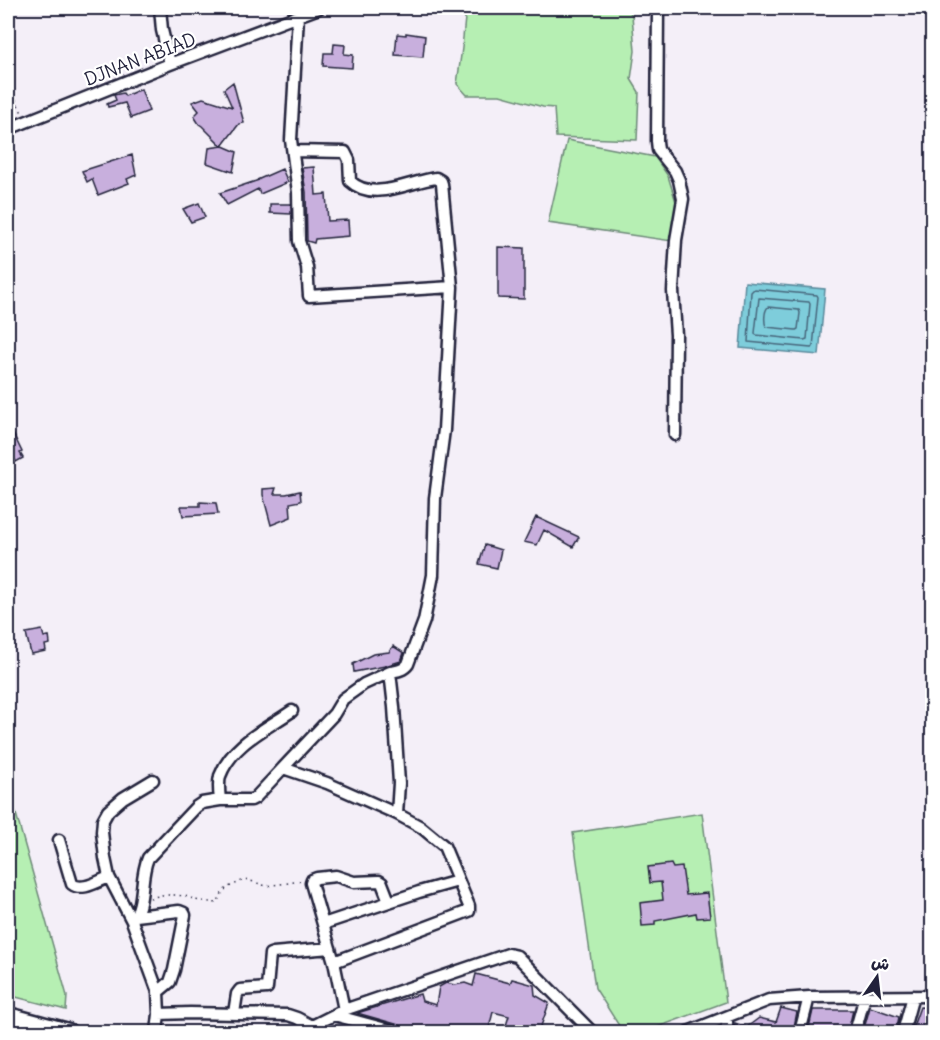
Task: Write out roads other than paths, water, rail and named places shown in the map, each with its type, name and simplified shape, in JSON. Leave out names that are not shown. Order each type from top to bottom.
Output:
[{"type":"main road","points":[[8,1016],[68,1032]]},
{"type":"street","points":[[160,8],[162,30],[170,64]]},
{"type":"street","name":"DJNAN ABIAD","points":[[8,129],[170,64],[319,8]]},
{"type":"street","points":[[658,8],[658,150],[680,180],[683,199],[676,240],[673,291],[676,335],[675,435]]},
{"type":"street","points":[[298,16],[291,140],[298,192],[299,241],[307,267],[309,296],[452,287]]},
{"type":"street","points":[[134,918],[141,902],[144,869],[148,858],[196,807],[209,801],[246,801],[255,798],[334,714],[343,699],[364,684],[405,668],[424,621],[433,575],[435,498],[444,430],[452,287],[442,184],[439,179],[433,178],[383,191],[366,189],[350,181],[349,160],[345,152],[293,151]]},
{"type":"street","points":[[390,672],[399,783],[397,814]]},
{"type":"street","points":[[220,800],[220,777],[232,757],[251,737],[292,711]]},
{"type":"street","points":[[283,768],[327,783],[421,827],[444,846],[470,909],[334,962]]},
{"type":"street","points":[[153,780],[114,805],[103,820],[102,832],[109,877],[134,918],[158,992],[157,1032]]},
{"type":"street","points":[[59,840],[74,886],[82,888],[109,877]]},
{"type":"street","points":[[339,1013],[334,962],[312,880],[336,876],[354,882],[379,880],[389,901]]},
{"type":"street","points":[[322,924],[458,881]]},
{"type":"street","points":[[134,918],[179,911],[185,915],[170,982],[158,992]]},
{"type":"street","points":[[234,1013],[237,994],[240,990],[267,988],[270,954],[330,948]]},
{"type":"street","points":[[159,1014],[288,1015],[297,1018],[312,1029],[339,1013],[512,954],[518,956],[592,1032]]},
{"type":"street","points":[[855,1032],[865,996]]},
{"type":"street","points":[[903,1032],[913,996]]},
{"type":"street","points":[[688,1032],[769,1000],[809,997],[933,996]]},
{"type":"street","points":[[800,1032],[809,997]]},
{"type":"street","points":[[339,1013],[397,1032]]},
{"type":"street","points":[[720,1032],[728,1028],[727,1017]]},
{"type":"water","points":[[745,282],[825,289],[819,355],[740,348]]}]
